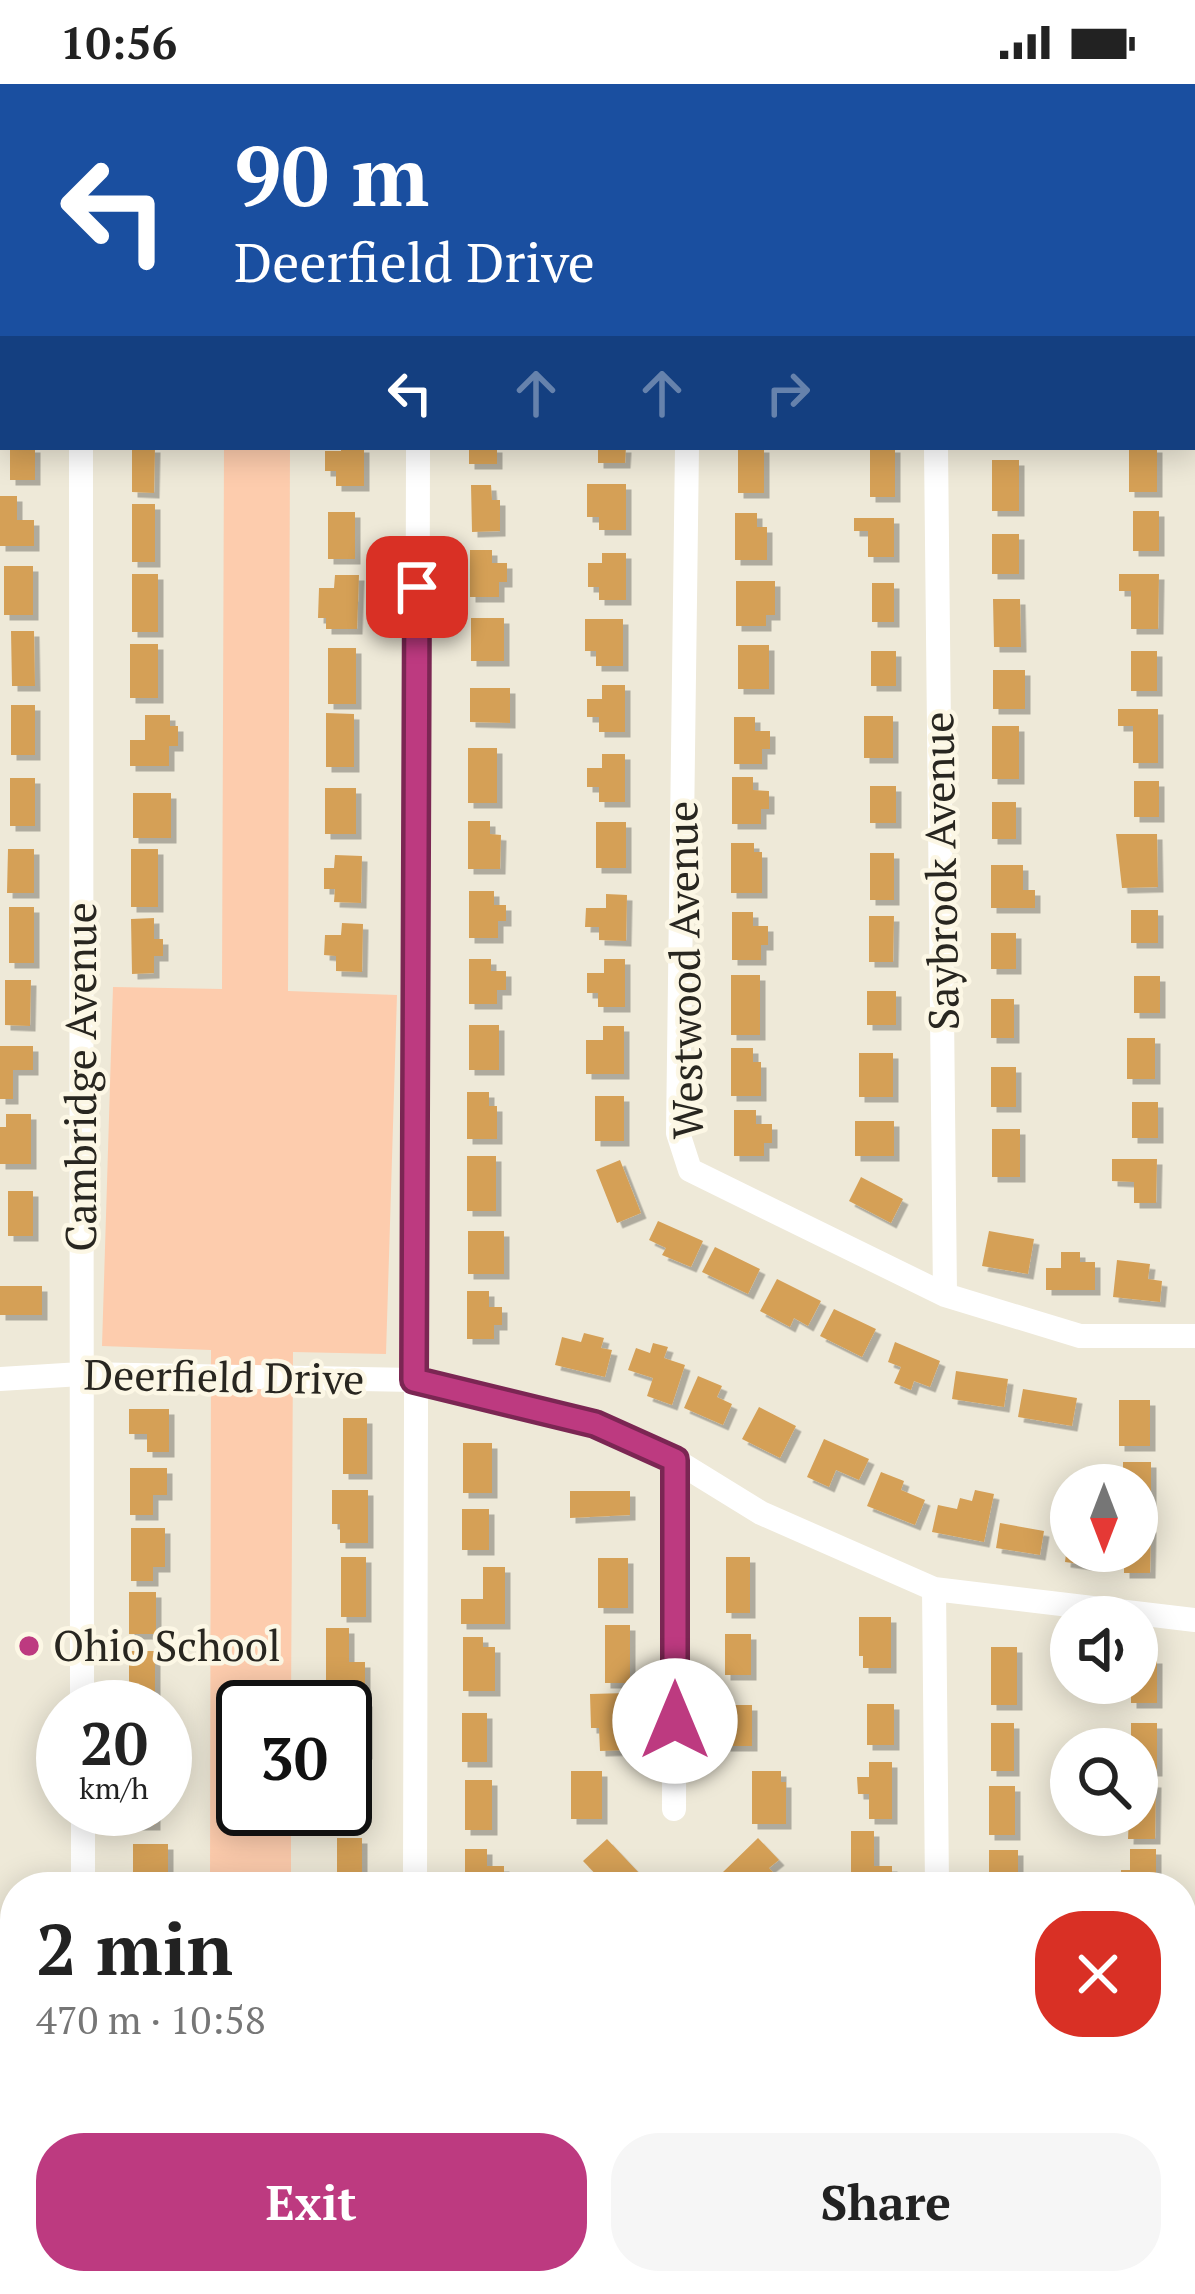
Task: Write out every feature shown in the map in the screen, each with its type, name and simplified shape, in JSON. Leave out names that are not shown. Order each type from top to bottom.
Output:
[{"type":"street","name":"Cambridge Avenue","points":[[81,450],[82,1680]]},
{"type":"street","points":[[415,1872],[418,450]]},
{"type":"street","name":"Westwood Avenue","points":[[687,450],[678,1133],[690,1170],[945,1294],[1080,1336],[1195,1336]]},
{"type":"street","name":"Saybrook Avenue","points":[[936,450],[945,1294]]},
{"type":"street","name":"Deerfield Drive","points":[[0,1379],[81,1374],[414,1380],[595,1424],[675,1460],[761,1513],[934,1589],[1195,1620]]},
{"type":"street","points":[[674,1808],[675,1460]]},
{"type":"street","points":[[934,1589],[937,1872]]},
{"type":"street","points":[[82,1836],[83,1872]]},
{"type":"shaded area","points":[[224,450],[290,450],[288,991],[397,995],[386,1354],[293,1352],[291,1680],[216,1680],[216,1836],[291,1836],[291,1872],[210,1872],[211,1350],[102,1346],[113,987],[222,989]]},
{"type":"building","points":[[10,450],[35,450],[35,480],[10,480]]},
{"type":"building","points":[[132,450],[155,450],[154,493],[132,492]]},
{"type":"building","points":[[364,450],[364,486],[336,486],[336,471],[325,471],[325,451]]},
{"type":"building","points":[[469,450],[497,450],[497,464],[469,464]]},
{"type":"building","points":[[598,450],[626,450],[625,463],[598,463]]},
{"type":"building","points":[[738,450],[764,450],[764,493],[738,493]]},
{"type":"building","points":[[870,450],[895,450],[895,497],[870,497]]},
{"type":"building","points":[[1129,450],[1157,450],[1157,492],[1129,492]]},
{"type":"building","points":[[992,460],[1019,460],[1019,511],[992,511]]},
{"type":"building","points":[[587,484],[626,484],[626,530],[599,530],[599,517],[587,517]]},
{"type":"building","points":[[471,485],[491,485],[492,500],[500,500],[500,531],[472,532]]},
{"type":"building","points":[[0,496],[17,496],[17,520],[34,520],[34,546],[0,546]]},
{"type":"building","points":[[132,504],[155,504],[155,562],[132,562]]},
{"type":"building","points":[[1133,511],[1159,511],[1159,551],[1133,551]]},
{"type":"building","points":[[328,512],[355,512],[355,559],[328,559]]},
{"type":"building","points":[[735,513],[757,513],[757,527],[767,527],[767,560],[735,560]]},
{"type":"building","points":[[854,518],[894,518],[894,557],[868,557],[868,531],[854,531]]},
{"type":"building","points":[[992,534],[1019,534],[1019,574],[992,574]]},
{"type":"building","points":[[470,550],[492,550],[492,563],[507,563],[507,582],[499,582],[499,597],[470,597]]},
{"type":"building","points":[[602,553],[626,553],[626,600],[599,600],[599,587],[588,587],[588,563],[602,563]]},
{"type":"building","points":[[4,566],[33,566],[33,615],[4,615]]},
{"type":"building","points":[[132,574],[158,574],[158,632],[132,632]]},
{"type":"building","points":[[1119,574],[1159,574],[1158,629],[1131,629],[1131,591],[1119,591]]},
{"type":"building","points":[[335,575],[359,575],[357,629],[326,629],[326,618],[318,618],[319,588],[334,588]]},
{"type":"building","points":[[736,581],[775,581],[775,615],[766,615],[766,626],[736,626]]},
{"type":"building","points":[[872,583],[894,583],[894,622],[872,622]]},
{"type":"building","points":[[993,599],[1020,599],[1021,647],[994,647]]},
{"type":"building","points":[[471,618],[504,618],[504,661],[471,661]]},
{"type":"building","points":[[585,619],[623,619],[623,666],[596,666],[596,651],[585,651]]},
{"type":"building","points":[[11,631],[34,631],[35,686],[12,686]]},
{"type":"building","points":[[130,644],[158,644],[158,698],[130,698]]},
{"type":"building","points":[[738,645],[769,645],[769,689],[738,689]]},
{"type":"building","points":[[328,648],[356,648],[356,704],[328,704]]},
{"type":"building","points":[[871,651],[896,651],[896,686],[871,686]]},
{"type":"building","points":[[1131,651],[1157,651],[1157,691],[1131,691]]},
{"type":"building","points":[[993,670],[1025,670],[1025,709],[993,709]]},
{"type":"building","points":[[602,685],[625,685],[625,732],[599,732],[599,717],[587,717],[587,699],[602,699]]},
{"type":"building","points":[[470,688],[510,688],[510,723],[470,722]]},
{"type":"building","points":[[11,705],[35,705],[35,755],[11,755]]},
{"type":"building","points":[[1118,709],[1158,709],[1158,763],[1133,763],[1133,726],[1118,726]]},
{"type":"building","points":[[326,713],[354,714],[354,767],[326,767]]},
{"type":"building","points":[[145,715],[170,715],[170,726],[178,726],[178,746],[169,746],[169,766],[130,766],[130,740],[145,740]]},
{"type":"building","points":[[864,716],[893,716],[893,758],[864,758]]},
{"type":"building","points":[[734,717],[755,717],[755,731],[770,731],[770,749],[762,749],[762,764],[734,764]]},
{"type":"building","points":[[992,726],[1019,726],[1019,779],[992,779]]},
{"type":"building","points":[[468,748],[497,748],[497,803],[468,803]]},
{"type":"building","points":[[602,754],[625,754],[625,802],[599,802],[599,787],[587,787],[587,768],[602,768]]},
{"type":"building","points":[[732,777],[753,777],[753,790],[769,791],[769,809],[761,809],[761,824],[732,824]]},
{"type":"building","points":[[10,778],[35,778],[35,826],[10,826]]},
{"type":"building","points":[[1134,781],[1159,781],[1159,817],[1134,817]]},
{"type":"building","points":[[870,786],[896,786],[896,823],[870,823]]},
{"type":"building","points":[[325,788],[356,788],[356,834],[325,834]]},
{"type":"building","points":[[133,793],[171,793],[171,838],[133,838]]},
{"type":"building","points":[[992,802],[1016,802],[1016,839],[992,839]]},
{"type":"building","points":[[468,821],[490,821],[490,834],[501,835],[500,869],[468,869]]},
{"type":"building","points":[[596,822],[626,822],[626,868],[596,868]]},
{"type":"building","points":[[1116,834],[1157,834],[1158,887],[1122,888]]},
{"type":"building","points":[[731,843],[754,843],[754,852],[762,852],[762,893],[731,893]]},
{"type":"building","points":[[8,849],[34,849],[34,893],[7,893]]},
{"type":"building","points":[[131,849],[158,849],[158,907],[131,907]]},
{"type":"building","points":[[870,853],[894,853],[894,900],[870,900]]},
{"type":"building","points":[[335,855],[362,856],[361,903],[334,902],[335,889],[324,889],[324,868],[334,868]]},
{"type":"building","points":[[991,865],[1023,865],[1023,890],[1035,890],[1035,908],[991,908]]},
{"type":"building","points":[[469,891],[494,891],[494,905],[506,905],[506,921],[498,921],[498,938],[469,938]]},
{"type":"building","points":[[606,894],[627,895],[626,941],[599,940],[599,927],[585,927],[586,908],[606,908]]},
{"type":"building","points":[[9,907],[34,907],[34,963],[9,963]]},
{"type":"building","points":[[1131,910],[1158,910],[1158,943],[1131,943]]},
{"type":"building","points":[[732,912],[753,912],[753,926],[768,926],[768,945],[761,945],[761,960],[732,960]]},
{"type":"building","points":[[869,916],[894,916],[893,962],[869,962]]},
{"type":"building","points":[[154,918],[154,939],[163,939],[163,956],[154,956],[154,973],[132,974],[131,919]]},
{"type":"building","points":[[342,923],[363,924],[362,972],[336,971],[336,956],[324,955],[325,935],[341,935]]},
{"type":"building","points":[[991,933],[1016,933],[1016,969],[991,969]]},
{"type":"building","points":[[469,959],[491,959],[491,971],[506,971],[506,990],[497,990],[497,1004],[469,1004]]},
{"type":"building","points":[[604,959],[625,959],[625,1007],[598,1007],[598,993],[587,993],[587,973],[604,973]]},
{"type":"building","points":[[731,975],[760,975],[760,1035],[731,1035]]},
{"type":"building","points":[[1134,976],[1160,976],[1160,1013],[1134,1013]]},
{"type":"building","points":[[5,980],[31,980],[30,1026],[5,1025]]},
{"type":"building","points":[[867,991],[896,991],[896,1025],[867,1025]]},
{"type":"building","points":[[991,999],[1014,999],[1014,1038],[991,1038]]},
{"type":"building","points":[[469,1025],[499,1025],[499,1070],[469,1070]]},
{"type":"building","points":[[603,1026],[624,1026],[624,1074],[586,1074],[586,1040],[603,1040]]},
{"type":"building","points":[[1127,1038],[1155,1038],[1155,1079],[1127,1079]]},
{"type":"building","points":[[0,1046],[33,1046],[33,1070],[13,1070],[13,1099],[0,1099]]},
{"type":"building","points":[[731,1048],[753,1048],[753,1062],[761,1062],[761,1096],[731,1096]]},
{"type":"building","points":[[859,1053],[893,1053],[893,1097],[859,1097]]},
{"type":"building","points":[[991,1067],[1016,1067],[1016,1107],[991,1107]]},
{"type":"building","points":[[467,1092],[489,1092],[489,1106],[497,1106],[497,1139],[467,1139]]},
{"type":"building","points":[[595,1096],[624,1096],[624,1141],[595,1141]]},
{"type":"building","points":[[1132,1102],[1158,1102],[1158,1138],[1132,1138]]},
{"type":"building","points":[[734,1110],[756,1110],[756,1124],[772,1124],[772,1143],[764,1143],[764,1156],[734,1156]]},
{"type":"building","points":[[6,1114],[31,1114],[31,1164],[0,1164],[0,1127],[6,1127]]},
{"type":"building","points":[[855,1121],[894,1121],[894,1156],[855,1156]]},
{"type":"building","points":[[992,1129],[1020,1129],[1020,1177],[992,1177]]},
{"type":"building","points":[[467,1156],[496,1156],[496,1211],[467,1211]]},
{"type":"building","points":[[1112,1159],[1157,1159],[1156,1203],[1134,1203],[1134,1182],[1112,1181]]},
{"type":"building","points":[[620,1160],[641,1213],[617,1223],[596,1170]]},
{"type":"building","points":[[861,1177],[903,1199],[891,1223],[849,1201]]},
{"type":"building","points":[[8,1191],[33,1191],[33,1236],[8,1236]]},
{"type":"building","points":[[658,1221],[703,1241],[691,1267],[662,1255],[666,1248],[649,1240]]},
{"type":"building","points":[[468,1231],[504,1231],[504,1274],[468,1274]]},
{"type":"building","points":[[989,1231],[1034,1239],[1028,1274],[982,1266]]},
{"type":"building","points":[[715,1247],[760,1269],[748,1294],[702,1272]]},
{"type":"building","points":[[1061,1252],[1080,1252],[1080,1262],[1095,1262],[1095,1290],[1046,1290],[1046,1268],[1061,1268]]},
{"type":"building","points":[[1117,1260],[1150,1264],[1148,1279],[1162,1281],[1160,1302],[1113,1297]]},
{"type":"building","points":[[777,1279],[821,1301],[808,1326],[794,1318],[790,1327],[760,1311]]},
{"type":"building","points":[[0,1286],[42,1286],[42,1315],[0,1315]]},
{"type":"building","points":[[467,1291],[489,1291],[489,1307],[502,1307],[502,1325],[494,1325],[494,1339],[467,1339]]},
{"type":"building","points":[[834,1309],[876,1329],[862,1357],[820,1336]]},
{"type":"building","points":[[584,1333],[604,1338],[601,1348],[612,1350],[605,1377],[555,1365],[562,1337],[581,1342]]},
{"type":"building","points":[[895,1342],[940,1361],[930,1387],[914,1381],[911,1390],[894,1383],[901,1367],[888,1362]]},
{"type":"building","points":[[653,1343],[668,1347],[664,1358],[685,1365],[672,1405],[647,1396],[653,1378],[628,1370],[636,1348],[650,1353]]},
{"type":"building","points":[[956,1371],[1008,1379],[1004,1407],[952,1399]]},
{"type":"building","points":[[698,1376],[722,1386],[717,1397],[732,1404],[723,1425],[684,1408]]},
{"type":"building","points":[[1023,1389],[1077,1398],[1072,1426],[1018,1417]]},
{"type":"building","points":[[1119,1400],[1150,1400],[1150,1446],[1119,1446]]},
{"type":"building","points":[[759,1407],[796,1426],[780,1458],[742,1439]]},
{"type":"building","points":[[129,1409],[169,1409],[169,1452],[147,1452],[147,1434],[129,1434]]},
{"type":"building","points":[[343,1418],[367,1418],[367,1474],[343,1474]]},
{"type":"building","points":[[824,1439],[869,1459],[859,1480],[836,1470],[829,1487],[807,1477]]},
{"type":"building","points":[[463,1443],[492,1443],[492,1493],[463,1493]]},
{"type":"building","points":[[130,1468],[167,1468],[167,1495],[153,1495],[153,1515],[130,1515]]},
{"type":"building","points":[[881,1472],[904,1481],[901,1490],[925,1500],[915,1525],[867,1506]]},
{"type":"building","points":[[332,1490],[368,1490],[368,1543],[340,1543],[340,1524],[332,1524]]},
{"type":"building","points":[[975,1490],[994,1494],[984,1542],[932,1532],[938,1505],[957,1509],[960,1498],[972,1501]]},
{"type":"building","points":[[570,1491],[630,1491],[630,1515],[570,1518]]},
{"type":"building","points":[[462,1509],[489,1509],[489,1550],[462,1550]]},
{"type":"building","points":[[1000,1523],[1044,1531],[1040,1555],[996,1548]]},
{"type":"building","points":[[131,1528],[165,1528],[165,1567],[153,1567],[153,1581],[131,1581]]},
{"type":"building","points":[[341,1557],[366,1557],[366,1617],[341,1617]]},
{"type":"building","points":[[726,1557],[750,1557],[750,1613],[726,1613]]},
{"type":"building","points":[[598,1558],[628,1558],[628,1608],[598,1608]]},
{"type":"building","points":[[483,1567],[505,1567],[505,1624],[461,1624],[461,1599],[483,1599]]},
{"type":"building","points":[[129,1592],[156,1592],[156,1634],[129,1634]]},
{"type":"building","points":[[859,1617],[891,1617],[891,1668],[863,1668]]},
{"type":"building","points":[[605,1625],[630,1625],[630,1683],[605,1683]]},
{"type":"building","points":[[326,1628],[349,1628],[349,1662],[365,1662],[365,1680],[326,1680]]},
{"type":"building","points":[[725,1634],[751,1634],[751,1675],[725,1675]]},
{"type":"building","points":[[463,1637],[483,1637],[483,1647],[495,1647],[495,1691],[463,1691]]},
{"type":"building","points":[[991,1647],[1017,1647],[1017,1705],[991,1705]]},
{"type":"building","points":[[129,1651],[155,1651],[155,1680],[129,1680]]},
{"type":"building","points":[[627,1693],[629,1750],[600,1751],[599,1728],[591,1728],[590,1694]]},
{"type":"building","points":[[867,1704],[894,1704],[894,1745],[867,1745]]},
{"type":"building","points":[[725,1705],[752,1705],[752,1746],[725,1746]]},
{"type":"building","points":[[462,1713],[487,1713],[487,1762],[462,1762]]},
{"type":"building","points":[[991,1723],[1014,1723],[1014,1771],[991,1771]]},
{"type":"building","points":[[1131,1723],[1157,1723],[1157,1728],[1131,1728]]},
{"type":"building","points":[[869,1762],[892,1762],[892,1819],[869,1819],[869,1794],[858,1794],[857,1777],[869,1777]]},
{"type":"building","points":[[571,1771],[602,1771],[602,1819],[571,1819]]},
{"type":"building","points":[[752,1771],[781,1771],[781,1782],[786,1782],[786,1824],[752,1824]]},
{"type":"building","points":[[465,1780],[492,1780],[492,1830],[465,1830]]},
{"type":"building","points":[[989,1786],[1015,1786],[1015,1835],[989,1835]]},
{"type":"building","points":[[851,1831],[874,1831],[874,1866],[892,1866],[892,1872],[851,1872]]},
{"type":"building","points":[[337,1838],[362,1838],[362,1872],[337,1872]]},
{"type":"building","points":[[758,1838],[779,1860],[769,1868],[773,1872],[723,1872]]},
{"type":"building","points":[[607,1839],[638,1872],[594,1872],[583,1861]]},
{"type":"building","points":[[133,1844],[168,1844],[168,1872],[133,1872]]},
{"type":"building","points":[[465,1849],[487,1849],[487,1866],[504,1866],[504,1872],[465,1872]]},
{"type":"building","points":[[1130,1849],[1156,1849],[1156,1872],[1121,1872],[1130,1870]]},
{"type":"building","points":[[989,1850],[1018,1850],[1018,1872],[989,1872]]},
{"type":"place","name":"Ohio School","points":[[29,1646]]},
{"type":"route","points":[[417,587],[414,1380],[595,1424],[675,1460],[675,1721]]}]
